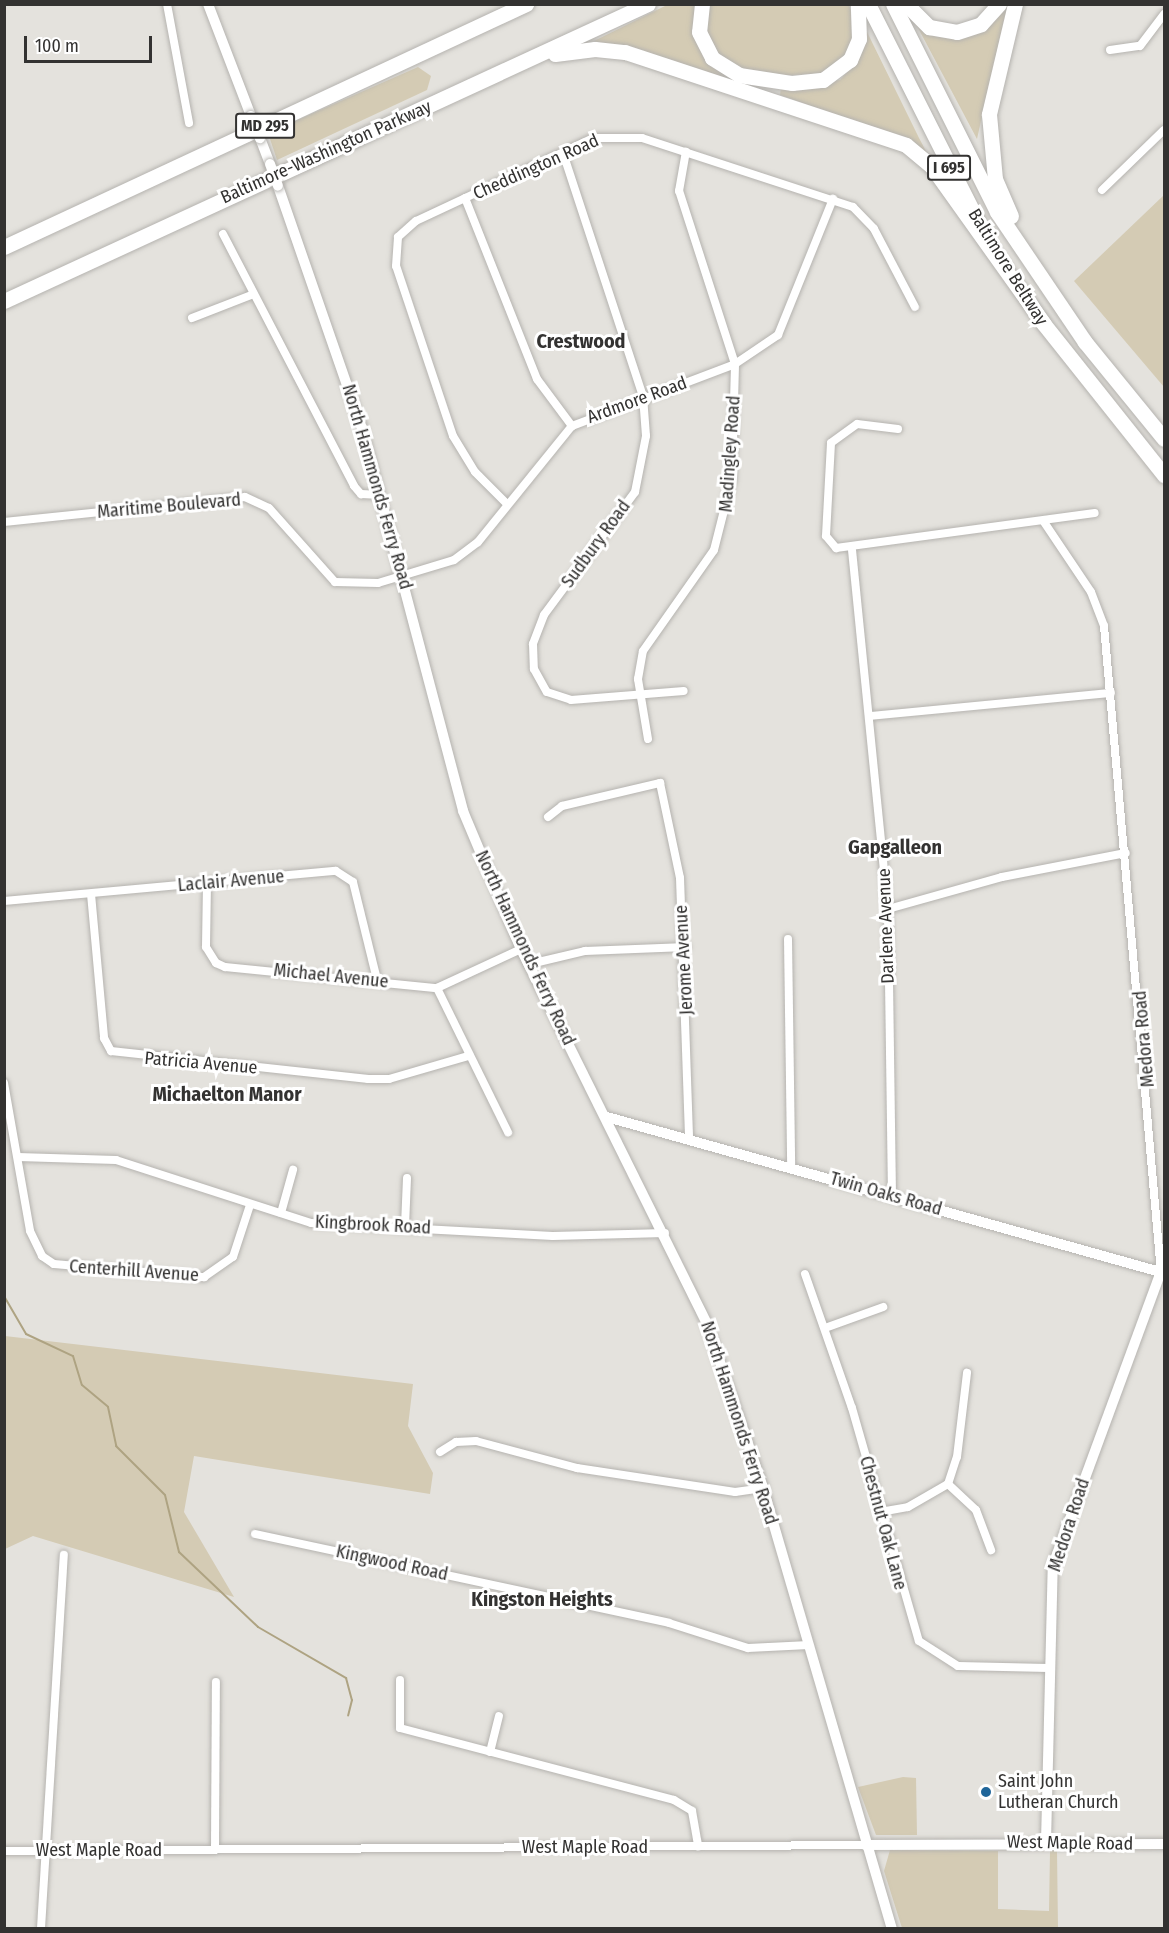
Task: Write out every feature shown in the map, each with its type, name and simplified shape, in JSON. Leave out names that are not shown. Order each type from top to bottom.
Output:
[{"type":"highway","points":[[488,23],[513,4]]},
{"type":"highway","name":"MD 295","points":[[4,247],[526,4]]},
{"type":"highway","name":"Baltimore-Washington Parkway","points":[[4,301],[495,77],[648,4]]},
{"type":"highway","points":[[702,4],[699,32],[712,58],[740,75],[792,83],[823,80],[850,60],[860,39],[858,4]]},
{"type":"highway","name":"Baltimore Beltway","points":[[868,4],[977,220],[1044,324],[1164,475]]},
{"type":"highway","name":"Baltimore Beltway","points":[[893,4],[997,212],[1085,342],[1164,439]]},
{"type":"highway","points":[[906,4],[929,27],[957,32],[981,24],[999,4]]},
{"type":"highway","points":[[1015,4],[989,114],[990,149],[1005,208],[1044,268],[1049,289]]},
{"type":"highway","points":[[495,77],[548,55],[612,50],[892,138],[932,167],[1044,324]]},
{"type":"street","points":[[168,4],[189,123]]},
{"type":"street","name":"North Hammonds Ferry Road","points":[[207,4],[326,313],[403,573],[463,811],[521,949],[665,1233],[707,1324],[763,1488],[865,1845],[892,1929]]},
{"type":"street","points":[[1110,50],[1140,46],[1164,14]]},
{"type":"street","points":[[1102,190],[1164,130]]},
{"type":"street","name":"Cheddington Road","points":[[507,504],[475,472],[453,436],[396,266],[404,228],[465,198],[594,138],[626,135],[686,152],[853,207],[874,229],[915,307]]},
{"type":"street","name":"Madingley Road","points":[[648,739],[639,695],[639,667],[648,640],[703,569],[723,528],[732,479],[735,364],[679,191],[686,152]]},
{"type":"street","name":"Sudbury Road","points":[[563,153],[644,396],[645,464],[634,492],[544,615],[532,656],[539,682],[557,698],[684,691]]},
{"type":"street","points":[[465,198],[537,379],[572,426]]},
{"type":"street","name":"Ardmore Road","points":[[403,573],[454,560],[478,542],[572,426],[644,396],[735,364],[764,349],[782,328],[832,199]]},
{"type":"street","points":[[224,234],[354,486],[361,494],[381,495]]},
{"type":"street","points":[[192,318],[254,294]]},
{"type":"street","points":[[897,429],[857,424],[831,443],[826,536],[836,548],[852,550],[1095,513]]},
{"type":"street","name":"Maritime Boulevard","points":[[4,522],[245,497],[269,508],[335,582],[360,586],[403,573]]},
{"type":"street","name":"Medora Road","points":[[1044,522],[1102,616],[1126,853],[1163,1273],[1055,1554],[1048,1668],[1046,1842]]},
{"type":"street","name":"Darlene Avenue","points":[[852,550],[888,909],[892,1196]]},
{"type":"street","points":[[870,716],[1111,693]]},
{"type":"street","name":"Jerome Avenue","points":[[548,817],[562,806],[660,783],[677,857],[686,947],[689,1138]]},
{"type":"street","points":[[888,909],[1002,877],[1126,853]]},
{"type":"street","name":"Laclair Avenue","points":[[4,901],[342,873],[353,882],[377,980]]},
{"type":"street","name":"Michael Avenue","points":[[207,883],[206,947],[216,963],[437,988]]},
{"type":"street","name":"Patricia Avenue","points":[[91,894],[104,1038],[111,1051],[368,1079],[389,1078],[468,1056]]},
{"type":"street","points":[[788,939],[791,1167]]},
{"type":"street","points":[[530,964],[585,951],[686,947]]},
{"type":"street","points":[[508,1132],[468,1056],[437,988],[521,949]]},
{"type":"street","name":"Centerhill Avenue","points":[[4,1083],[34,1245],[42,1256],[68,1268],[214,1274],[232,1257],[250,1205]]},
{"type":"street","name":"Twin Oaks Road","points":[[607,1117],[689,1138],[1163,1273]]},
{"type":"street","name":"Kingbrook Road","points":[[18,1157],[116,1160],[311,1223],[405,1226],[553,1236],[665,1233]]},
{"type":"street","points":[[281,1213],[293,1170]]},
{"type":"street","points":[[405,1226],[407,1178]]},
{"type":"street","name":"Chestnut Oak Lane","points":[[805,1274],[825,1328],[880,1512],[908,1616],[930,1652],[974,1669],[1048,1668]]},
{"type":"street","points":[[825,1328],[884,1307]]},
{"type":"street","points":[[880,1512],[908,1507],[948,1484],[957,1456],[967,1373]]},
{"type":"street","points":[[440,1452],[476,1441],[577,1468],[735,1492],[763,1488]]},
{"type":"street","points":[[948,1484],[976,1510],[991,1550]]},
{"type":"street","name":"Kingwood Road","points":[[255,1534],[669,1623],[748,1647],[808,1645]]},
{"type":"street","points":[[41,1929],[64,1555]]},
{"type":"street","points":[[400,1680],[400,1728],[674,1800],[696,1819],[698,1846]]},
{"type":"street","points":[[215,1850],[216,1682]]},
{"type":"street","points":[[490,1752],[499,1716]]},
{"type":"street","name":"West Maple Road","points":[[4,1851],[1046,1842],[1164,1844]]},
{"type":"shaded area","points":[[667,5],[698,5],[694,22],[731,82],[594,41]]},
{"type":"shaded area","points":[[706,5],[849,5],[856,25],[847,56],[819,74],[761,76],[718,60],[702,25]]},
{"type":"shaded area","points":[[1008,5],[977,139],[916,24],[953,37]]},
{"type":"shaded area","points":[[867,32],[929,157],[903,138],[780,95],[781,87],[840,80],[853,66]]},
{"type":"shaded area","points":[[418,67],[431,76],[427,90],[277,160],[268,133]]},
{"type":"shaded area","points":[[1164,195],[1164,387],[1074,281]]},
{"type":"shaded area","points":[[5,1336],[413,1384],[408,1426],[433,1473],[430,1494],[194,1456],[184,1512],[234,1597],[33,1536],[5,1549]]},
{"type":"shaded area","points":[[903,1777],[916,1778],[917,1835],[876,1835],[858,1787]]},
{"type":"shaded area","points":[[890,1850],[998,1851],[998,1909],[1049,1911],[1050,1851],[1057,1851],[1058,1928],[902,1928],[884,1871]]},
{"type":"waterway","points":[[4,1296],[26,1334],[73,1356],[82,1385],[108,1407],[116,1446],[165,1495],[179,1552],[258,1627],[346,1678],[352,1700],[348,1716]]},
{"type":"place","name":"Saint John Lutheran Church","points":[[986,1792]]},
{"type":"district","name":"Crestwood","points":[[581,341]]},
{"type":"district","name":"Gapgalleon","points":[[895,847]]},
{"type":"district","name":"Michaelton Manor","points":[[227,1094]]},
{"type":"district","name":"Kingston Heights","points":[[542,1599]]}]
